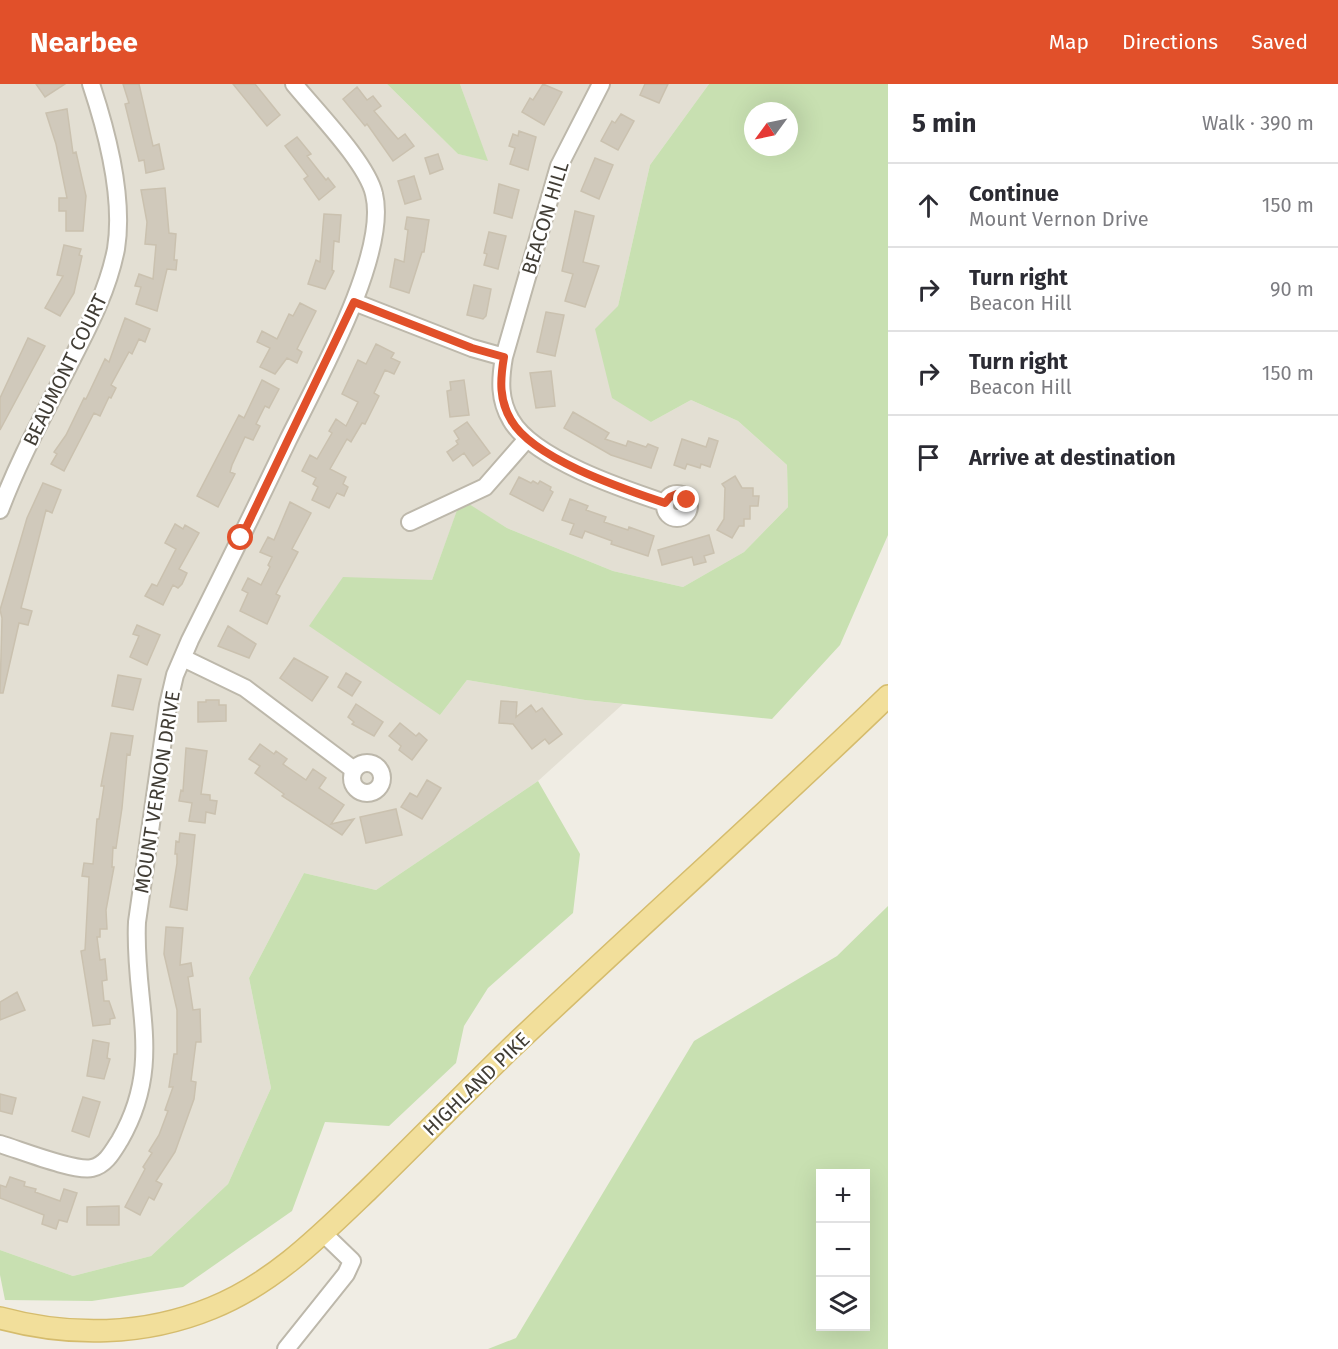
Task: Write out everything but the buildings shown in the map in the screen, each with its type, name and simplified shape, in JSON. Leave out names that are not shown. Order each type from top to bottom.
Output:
[{"type":"main road","name":"HIGHLAND PIKE","points":[[0,1318],[63,1330],[93,1332],[151,1326],[212,1308],[249,1290],[304,1251],[510,1050],[888,696]]},
{"type":"street","name":"BEAUMONT COURT","points":[[0,510],[21,459],[97,311],[108,281],[116,248],[117,200],[91,84]]},
{"type":"street","name":"MOUNT VERNON DRIVE","points":[[0,1144],[75,1167],[94,1168],[104,1163],[113,1151],[136,1107],[146,1061],[136,952],[137,922],[168,705],[183,658],[354,302],[374,236],[377,206],[374,192],[364,170],[294,84]]},
{"type":"street","name":"BEACON HILL","points":[[601,84],[559,166],[504,357],[500,389],[511,421],[527,440],[611,484],[665,503]]},
{"type":"street","points":[[354,302],[472,348],[504,357]]},
{"type":"street","points":[[410,522],[485,486],[527,440]]},
{"type":"street","points":[[183,658],[245,688],[354,770]]},
{"type":"street","points":[[286,1349],[346,1274],[352,1261],[323,1233]]},
{"type":"shaded area","points":[[0,84],[387,84],[458,154],[487,160],[460,84],[709,84],[650,165],[618,306],[651,422],[691,400],[738,421],[787,465],[788,507],[744,552],[683,587],[613,571],[507,528],[461,500],[432,580],[440,715],[467,680],[585,700],[623,704],[538,781],[376,890],[304,873],[249,978],[271,1088],[228,1184],[151,1256],[73,1276],[0,1250]]},
{"type":"green space","points":[[387,84],[460,84],[488,161],[458,154]]},
{"type":"green space","points":[[709,84],[888,84],[888,535],[840,645],[772,719],[585,700],[467,680],[440,715],[309,626],[343,577],[432,580],[461,499],[507,528],[613,571],[683,587],[744,552],[788,507],[787,465],[738,421],[691,400],[651,422],[612,398],[595,329],[618,306],[650,165]]},
{"type":"green space","points":[[538,781],[580,854],[573,913],[488,988],[464,1026],[456,1063],[389,1126],[325,1122],[292,1211],[183,1287],[92,1301],[5,1300],[0,1275],[0,1250],[73,1276],[151,1256],[228,1184],[271,1088],[249,978],[304,873],[376,890]]},
{"type":"green space","points":[[888,906],[888,1349],[488,1349],[516,1338],[694,1041],[837,956]]},
{"type":"route","points":[[241,538],[354,302],[472,348],[504,357],[500,389],[505,408],[511,421],[527,440],[611,484],[665,503],[667,499],[677,494],[687,500]]}]
